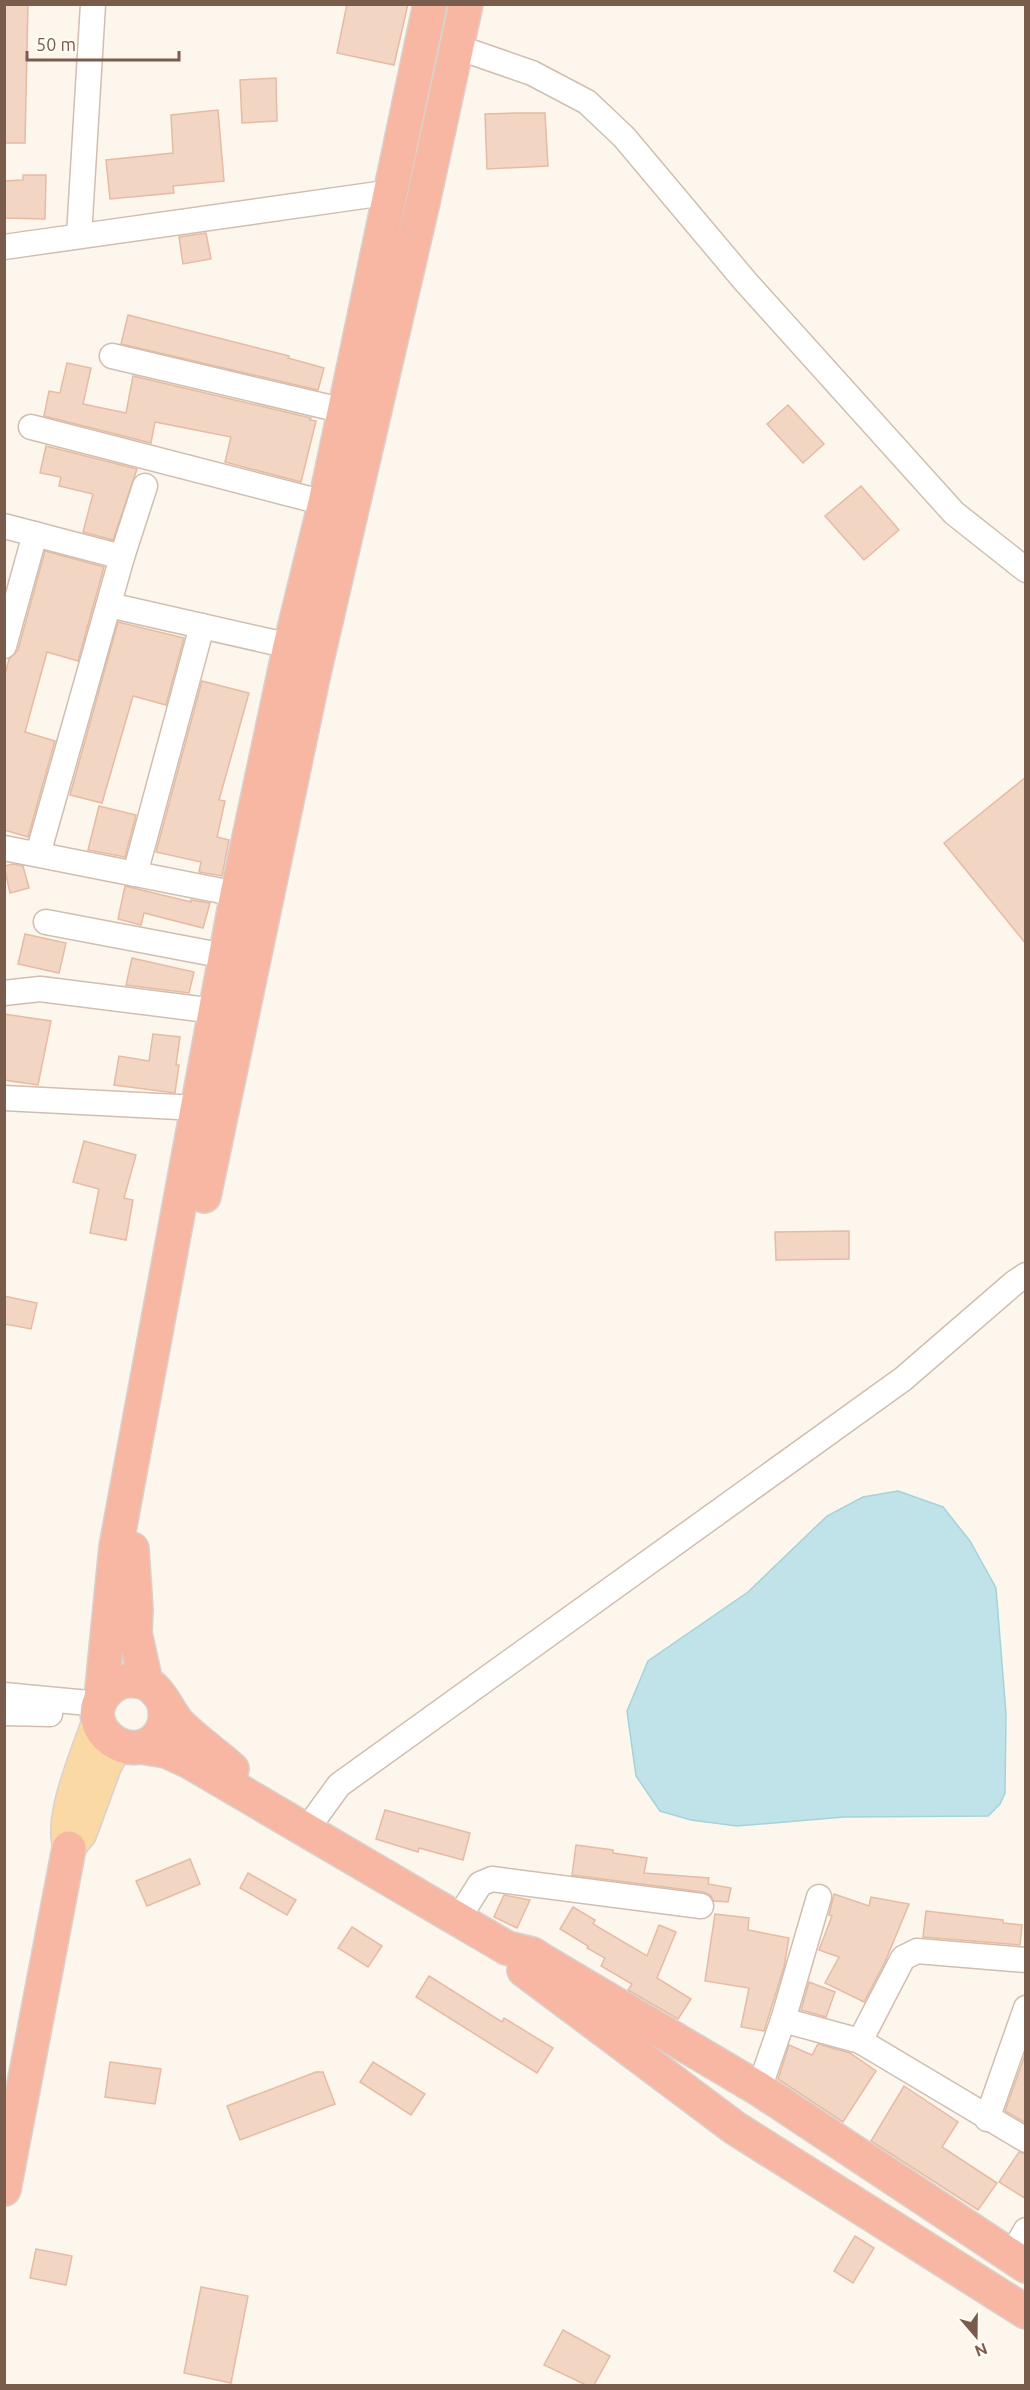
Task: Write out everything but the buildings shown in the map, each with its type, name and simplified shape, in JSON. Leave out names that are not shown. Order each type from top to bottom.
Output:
[{"type":"highway","points":[[109,1721],[116,1547],[225,957],[290,646],[345,411],[430,4]]},
{"type":"highway","points":[[109,1721],[157,1737],[164,1726],[166,1713],[155,1692],[135,1633],[136,1610],[131,1545],[313,677],[340,567],[466,4]]},
{"type":"highway","points":[[109,1721],[116,1684],[136,1680],[155,1692],[180,1724],[298,1824]]},
{"type":"highway","points":[[109,1721],[190,1761],[507,1948],[532,1954],[759,2089],[1018,2262]]},
{"type":"highway","points":[[5,2184],[69,1848]]},
{"type":"highway","points":[[507,1948],[519,1965],[530,1975],[735,2128],[1026,2312]]},
{"type":"main road","points":[[69,1848],[81,1834],[106,1766],[109,1721]]},
{"type":"street","points":[[79,236],[93,4]]},
{"type":"street","points":[[457,47],[532,73],[587,102],[624,137],[746,281],[954,513],[1026,570]]},
{"type":"street","points":[[4,247],[392,192]]},
{"type":"street","points":[[112,356],[345,411]]},
{"type":"street","points":[[31,427],[325,503]]},
{"type":"street","points":[[38,854],[122,557],[145,486]]},
{"type":"street","points":[[4,526],[122,557]]},
{"type":"street","points":[[4,646],[35,534]]},
{"type":"street","points":[[109,605],[290,646]]},
{"type":"street","points":[[135,874],[202,626]]},
{"type":"street","points":[[4,848],[237,894]]},
{"type":"street","points":[[46,922],[225,957]]},
{"type":"street","points":[[4,993],[40,989],[215,1011]]},
{"type":"street","points":[[4,1098],[197,1108]]},
{"type":"street","points":[[298,1824],[339,1785],[903,1379],[1026,1275]]},
{"type":"street","points":[[4,1695],[109,1721]]},
{"type":"street","points":[[4,1713],[109,1721]]},
{"type":"street","points":[[458,1919],[480,1884],[492,1879],[701,1906]]},
{"type":"street","points":[[759,2089],[783,2020],[819,1897]]},
{"type":"street","points":[[860,2041],[903,1958],[909,1953],[917,1951],[1026,1960]]},
{"type":"street","points":[[987,2119],[1026,2008]]},
{"type":"street","points":[[783,2020],[860,2041],[987,2119],[1026,2140]]},
{"type":"street","points":[[1018,2262],[1026,2230]]},
{"type":"water","points":[[898,1491],[943,1507],[970,1541],[996,1588],[1006,1714],[1005,1793],[1000,1804],[988,1816],[844,1817],[737,1826],[691,1820],[660,1811],[636,1776],[627,1711],[648,1661],[748,1592],[827,1516],[863,1497]]}]
